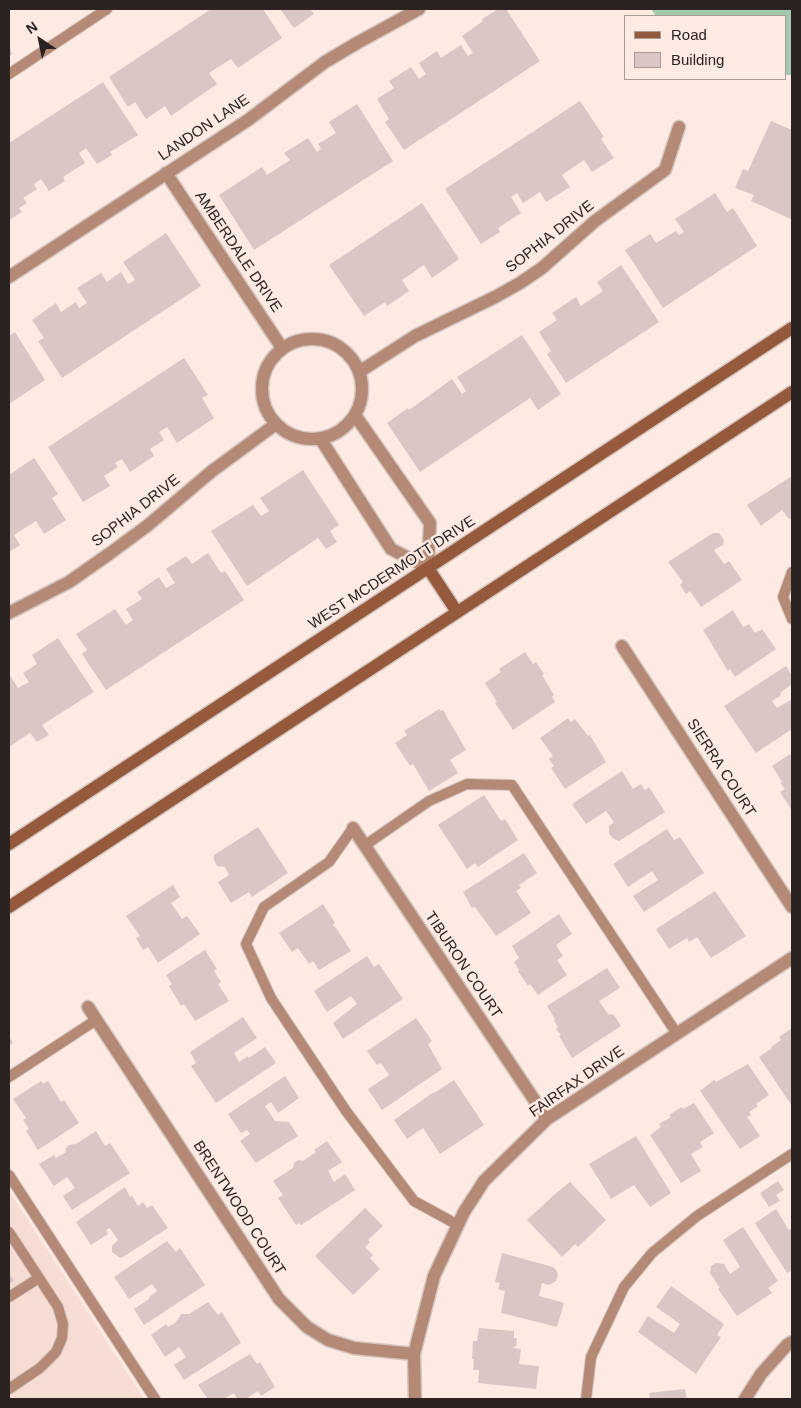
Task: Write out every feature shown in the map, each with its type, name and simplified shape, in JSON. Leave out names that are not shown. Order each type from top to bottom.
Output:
[{"type":"main road","name":"WEST MCDERMOTT DRIVE","points":[[9,844],[792,328]]},
{"type":"main road","points":[[9,908],[792,392]]},
{"type":"main road","points":[[428,568],[457,612]]},
{"type":"street","name":"LANDON LANE","points":[[9,277],[248,120],[325,62],[357,42],[419,9]]},
{"type":"street","name":"SOPHIA DRIVE","points":[[360,372],[416,336],[503,292],[542,268],[595,221],[665,170],[678,127]]},
{"type":"street","name":"AMBERDALE DRIVE","points":[[166,173],[282,348]]},
{"type":"street","points":[[306,339],[319,339],[331,342],[342,348],[351,357],[360,372],[362,384],[361,400],[355,415],[345,426],[333,434],[320,438],[304,438],[289,433],[276,424],[266,410],[262,393],[264,376],[270,360],[282,348],[294,342],[306,339]]},
{"type":"street","points":[[320,438],[391,549],[428,568],[430,523],[355,415]]},
{"type":"street","name":"SOPHIA DRIVE","points":[[9,613],[69,582],[109,554],[147,526],[212,471],[276,424]]},
{"type":"street","name":"SIERRA COURT","points":[[622,646],[792,907]]},
{"type":"street","name":"TIBURON COURT","points":[[353,828],[546,1119]]},
{"type":"street","name":"FAIRFAX DRIVE","points":[[415,1399],[414,1354],[434,1276],[458,1225],[484,1181],[546,1119],[792,958]]},
{"type":"street","name":"BRENTWOOD COURT","points":[[88,1007],[280,1299],[306,1327],[328,1340],[354,1348],[414,1354]]},
{"type":"street","points":[[746,1399],[761,1374],[787,1345],[792,1342]]},
{"type":"lane","points":[[9,74],[107,9]]},
{"type":"lane","points":[[792,572],[783,597],[792,619]]},
{"type":"lane","points":[[364,846],[429,801],[467,784],[512,785],[677,1034]]},
{"type":"lane","points":[[353,828],[329,862],[264,907],[246,944],[271,998],[352,1118],[414,1201],[458,1225]]},
{"type":"lane","points":[[9,1077],[96,1020]]},
{"type":"lane","points":[[586,1399],[592,1358],[624,1287],[652,1253],[697,1216],[792,1154]]},
{"type":"lane","points":[[9,1175],[155,1399]]},
{"type":"lane","points":[[9,1232],[58,1307],[63,1324],[62,1338],[56,1352],[40,1368],[9,1390]]},
{"type":"lane","points":[[9,1297],[39,1278]]},
{"type":"shaded area","points":[[9,1191],[144,1399],[9,1399]]},
{"type":"green space","points":[[651,9],[792,9],[792,75],[786,75],[786,15],[655,15]]},
{"type":"building","points":[[211,9],[263,9],[282,38],[238,68],[231,59],[209,73],[217,84],[171,116],[165,106],[146,119],[135,102],[128,107],[109,77]]},
{"type":"building","points":[[280,9],[310,9],[314,14],[294,28]]},
{"type":"building","points":[[498,9],[506,9],[540,61],[404,150],[385,122],[389,119],[377,99],[394,88],[389,81],[411,67],[419,79],[426,74],[419,63],[437,51],[441,58],[461,45],[468,56],[473,53],[462,36],[483,21],[482,19]]},
{"type":"building","points":[[9,43],[12,55],[9,56]]},
{"type":"building","points":[[103,82],[138,135],[110,152],[112,155],[97,164],[86,148],[79,153],[85,163],[63,177],[65,181],[49,191],[41,179],[34,184],[37,189],[23,198],[27,203],[19,208],[22,212],[9,220],[9,143]]},
{"type":"building","points":[[580,101],[604,137],[601,139],[614,158],[592,172],[584,160],[562,175],[570,187],[546,202],[540,192],[523,203],[517,193],[511,197],[521,213],[498,228],[500,232],[481,244],[445,189]]},
{"type":"building","points":[[357,104],[393,161],[254,250],[219,195],[262,167],[267,175],[290,160],[284,153],[308,138],[317,152],[321,149],[318,144],[336,133],[329,122]]},
{"type":"building","points":[[771,121],[792,130],[791,219],[751,201],[754,195],[735,188],[743,169],[748,171]]},
{"type":"building","points":[[715,193],[727,212],[733,208],[757,246],[663,308],[625,250],[650,234],[656,243],[676,231],[679,235],[684,232],[675,219]]},
{"type":"building","points":[[422,203],[459,259],[432,278],[424,265],[402,280],[409,291],[387,306],[385,302],[364,316],[329,265]]},
{"type":"building","points":[[166,233],[201,286],[62,378],[38,341],[44,338],[32,320],[56,303],[61,312],[76,302],[79,308],[87,303],[77,288],[101,273],[107,282],[121,272],[128,284],[135,280],[123,262]]},
{"type":"building","points":[[621,265],[659,322],[566,383],[547,354],[551,351],[539,332],[557,320],[552,313],[576,297],[581,306],[603,291],[597,282]]},
{"type":"building","points":[[15,332],[45,380],[9,404],[9,336]]},
{"type":"building","points":[[522,335],[561,394],[538,410],[530,398],[420,472],[387,423],[408,408],[409,410],[452,379],[462,394],[466,391],[457,377]]},
{"type":"building","points":[[184,358],[208,395],[202,398],[214,418],[177,443],[167,427],[159,432],[164,440],[150,449],[154,456],[130,472],[122,459],[115,463],[118,467],[104,476],[110,486],[83,502],[48,447]]},
{"type":"building","points":[[34,458],[58,494],[52,498],[66,520],[44,534],[36,521],[14,535],[20,545],[9,552],[9,475]]},
{"type":"building","points":[[303,470],[339,525],[330,531],[337,542],[326,549],[318,538],[247,586],[211,531],[253,505],[261,516],[269,511],[260,498]]},
{"type":"building","points":[[792,476],[792,520],[782,510],[761,526],[747,505]]},
{"type":"building","points":[[713,533],[719,533],[724,540],[723,545],[714,550],[724,564],[729,561],[742,580],[701,607],[690,591],[686,594],[680,585],[683,582],[668,562]]},
{"type":"building","points":[[208,553],[221,573],[225,571],[244,600],[106,690],[82,654],[87,650],[76,634],[115,609],[126,625],[133,620],[126,609],[142,599],[137,592],[159,577],[166,588],[175,583],[166,569],[186,556],[192,564]]},
{"type":"building","points":[[733,610],[743,627],[749,624],[755,633],[762,629],[776,649],[735,677],[730,669],[728,671],[703,630]]},
{"type":"building","points":[[58,638],[94,692],[42,725],[49,735],[37,742],[30,733],[9,747],[9,674],[18,688],[29,682],[23,673],[37,664],[32,655]]},
{"type":"building","points":[[525,652],[533,664],[536,662],[544,674],[542,675],[554,695],[552,696],[555,702],[513,730],[495,703],[497,702],[485,683],[501,672],[499,669]]},
{"type":"building","points":[[786,666],[792,676],[792,684],[772,701],[777,708],[792,699],[792,729],[756,753],[724,706]]},
{"type":"building","points":[[439,709],[443,710],[466,750],[450,760],[458,773],[429,791],[413,764],[410,766],[395,743],[407,735],[404,731]]},
{"type":"building","points":[[568,718],[571,722],[575,719],[588,736],[590,735],[606,762],[565,789],[551,768],[554,766],[549,759],[553,756],[540,738]]},
{"type":"building","points":[[790,754],[792,758],[792,811],[780,792],[785,789],[772,766]]},
{"type":"building","points":[[622,771],[633,789],[641,784],[645,790],[649,787],[665,812],[619,841],[609,834],[609,826],[614,822],[606,811],[586,824],[572,804]]},
{"type":"building","points":[[484,795],[501,821],[505,819],[518,840],[478,867],[475,863],[467,869],[438,825]]},
{"type":"building","points":[[258,827],[288,873],[252,897],[249,892],[231,903],[218,882],[229,875],[225,867],[217,866],[214,855]]},
{"type":"building","points":[[667,829],[674,840],[680,837],[704,873],[644,912],[633,896],[658,880],[652,871],[628,887],[613,864]]},
{"type":"building","points":[[524,853],[537,873],[519,885],[521,888],[516,891],[531,913],[496,936],[475,907],[472,908],[463,892]]},
{"type":"building","points":[[173,885],[180,897],[171,903],[182,919],[187,916],[200,934],[158,963],[148,947],[143,950],[136,938],[140,936],[126,916]]},
{"type":"building","points":[[715,891],[746,936],[711,958],[697,937],[689,942],[687,938],[669,949],[656,929]]},
{"type":"building","points":[[323,904],[335,923],[333,925],[351,951],[319,970],[313,961],[309,964],[298,948],[292,952],[279,933]]},
{"type":"building","points":[[559,914],[572,934],[556,945],[563,956],[557,960],[567,975],[538,995],[530,984],[528,986],[518,971],[514,962],[519,958],[512,946]]},
{"type":"building","points":[[205,950],[217,969],[214,971],[221,982],[218,984],[229,1001],[195,1021],[184,1004],[181,1006],[169,986],[172,984],[166,975]]},
{"type":"building","points":[[367,956],[374,967],[379,964],[403,999],[343,1039],[333,1023],[357,1004],[351,996],[327,1012],[314,991]]},
{"type":"building","points":[[607,968],[620,988],[599,1001],[608,1014],[614,1015],[621,1026],[572,1058],[559,1036],[561,1035],[556,1029],[558,1028],[555,1019],[547,1006]]},
{"type":"building","points":[[243,1017],[257,1038],[234,1053],[239,1062],[248,1056],[249,1058],[265,1047],[276,1063],[216,1103],[191,1066],[196,1063],[190,1052]]},
{"type":"building","points":[[416,1018],[432,1041],[428,1044],[442,1069],[382,1110],[368,1089],[389,1075],[381,1063],[377,1065],[367,1051]]},
{"type":"building","points":[[792,1028],[792,1106],[759,1057],[781,1040],[779,1037]]},
{"type":"building","points":[[9,1036],[13,1043],[9,1046]]},
{"type":"building","points":[[748,1064],[769,1095],[756,1104],[758,1106],[749,1112],[751,1115],[747,1117],[760,1136],[740,1149],[700,1091],[714,1080],[716,1082]]},
{"type":"building","points":[[285,1076],[299,1098],[278,1113],[271,1102],[265,1106],[275,1121],[289,1122],[298,1136],[256,1163],[240,1141],[250,1134],[247,1130],[241,1133],[228,1114]]},
{"type":"building","points":[[454,1080],[484,1125],[440,1154],[423,1128],[407,1139],[394,1120]]},
{"type":"building","points":[[41,1081],[43,1084],[48,1081],[61,1102],[64,1100],[79,1123],[38,1150],[26,1131],[29,1129],[23,1120],[26,1118],[13,1099]]},
{"type":"building","points":[[694,1103],[714,1133],[700,1142],[703,1147],[691,1154],[701,1171],[681,1183],[650,1135],[661,1127],[659,1124],[671,1117],[669,1115],[682,1107],[683,1109]]},
{"type":"building","points":[[96,1131],[105,1146],[110,1143],[130,1173],[72,1210],[63,1196],[75,1188],[67,1177],[54,1186],[39,1164],[54,1155],[56,1158],[66,1152],[65,1149],[69,1145],[76,1144]]},
{"type":"building","points":[[636,1136],[671,1193],[650,1207],[634,1185],[611,1199],[589,1164]]},
{"type":"building","points":[[327,1141],[342,1162],[328,1171],[334,1182],[345,1174],[355,1190],[301,1225],[300,1223],[296,1225],[278,1198],[283,1195],[273,1181],[293,1168],[294,1163],[298,1160],[303,1161],[316,1152],[314,1150]]},
{"type":"building","points":[[778,1181],[784,1190],[776,1195],[780,1201],[769,1207],[760,1193]]},
{"type":"building","points":[[570,1182],[606,1220],[578,1247],[575,1244],[562,1257],[527,1220]]},
{"type":"building","points":[[125,1187],[130,1197],[132,1196],[138,1206],[143,1202],[147,1208],[152,1205],[168,1228],[120,1258],[112,1252],[112,1246],[118,1240],[110,1228],[106,1230],[108,1234],[91,1245],[76,1222]]},
{"type":"building","points":[[365,1208],[383,1226],[368,1240],[370,1242],[365,1247],[373,1255],[370,1258],[380,1269],[353,1295],[315,1256]]},
{"type":"building","points":[[776,1209],[789,1230],[792,1228],[792,1270],[787,1273],[755,1223]]},
{"type":"building","points":[[743,1227],[778,1281],[768,1288],[772,1293],[737,1316],[718,1289],[720,1288],[710,1273],[711,1266],[716,1263],[724,1264],[730,1274],[740,1267],[723,1240]]},
{"type":"building","points":[[167,1241],[176,1252],[180,1248],[205,1285],[144,1325],[134,1309],[157,1291],[152,1284],[129,1299],[114,1277]]},
{"type":"building","points":[[502,1253],[553,1267],[556,1270],[558,1274],[556,1281],[549,1285],[542,1283],[539,1296],[564,1303],[557,1327],[501,1313],[505,1291],[498,1289],[500,1283],[495,1282]]},
{"type":"building","points":[[9,1273],[14,1281],[9,1284]]},
{"type":"building","points":[[671,1286],[724,1324],[717,1335],[721,1337],[696,1374],[638,1332],[648,1316],[674,1333],[680,1324],[656,1307]]},
{"type":"building","points":[[208,1302],[218,1315],[222,1312],[241,1343],[184,1380],[174,1365],[186,1357],[179,1347],[165,1357],[151,1335],[166,1324],[168,1327],[176,1322],[181,1314],[189,1314]]},
{"type":"building","points":[[479,1328],[514,1331],[514,1338],[517,1338],[516,1346],[512,1348],[521,1349],[519,1364],[539,1366],[536,1389],[478,1383],[479,1370],[473,1370],[474,1359],[472,1359],[473,1341],[477,1341]]},
{"type":"building","points":[[250,1354],[257,1364],[260,1362],[275,1387],[261,1396],[258,1391],[246,1399],[237,1399],[234,1393],[224,1399],[208,1399],[198,1385]]},
{"type":"building","points":[[685,1389],[687,1399],[650,1399],[649,1393]]}]
